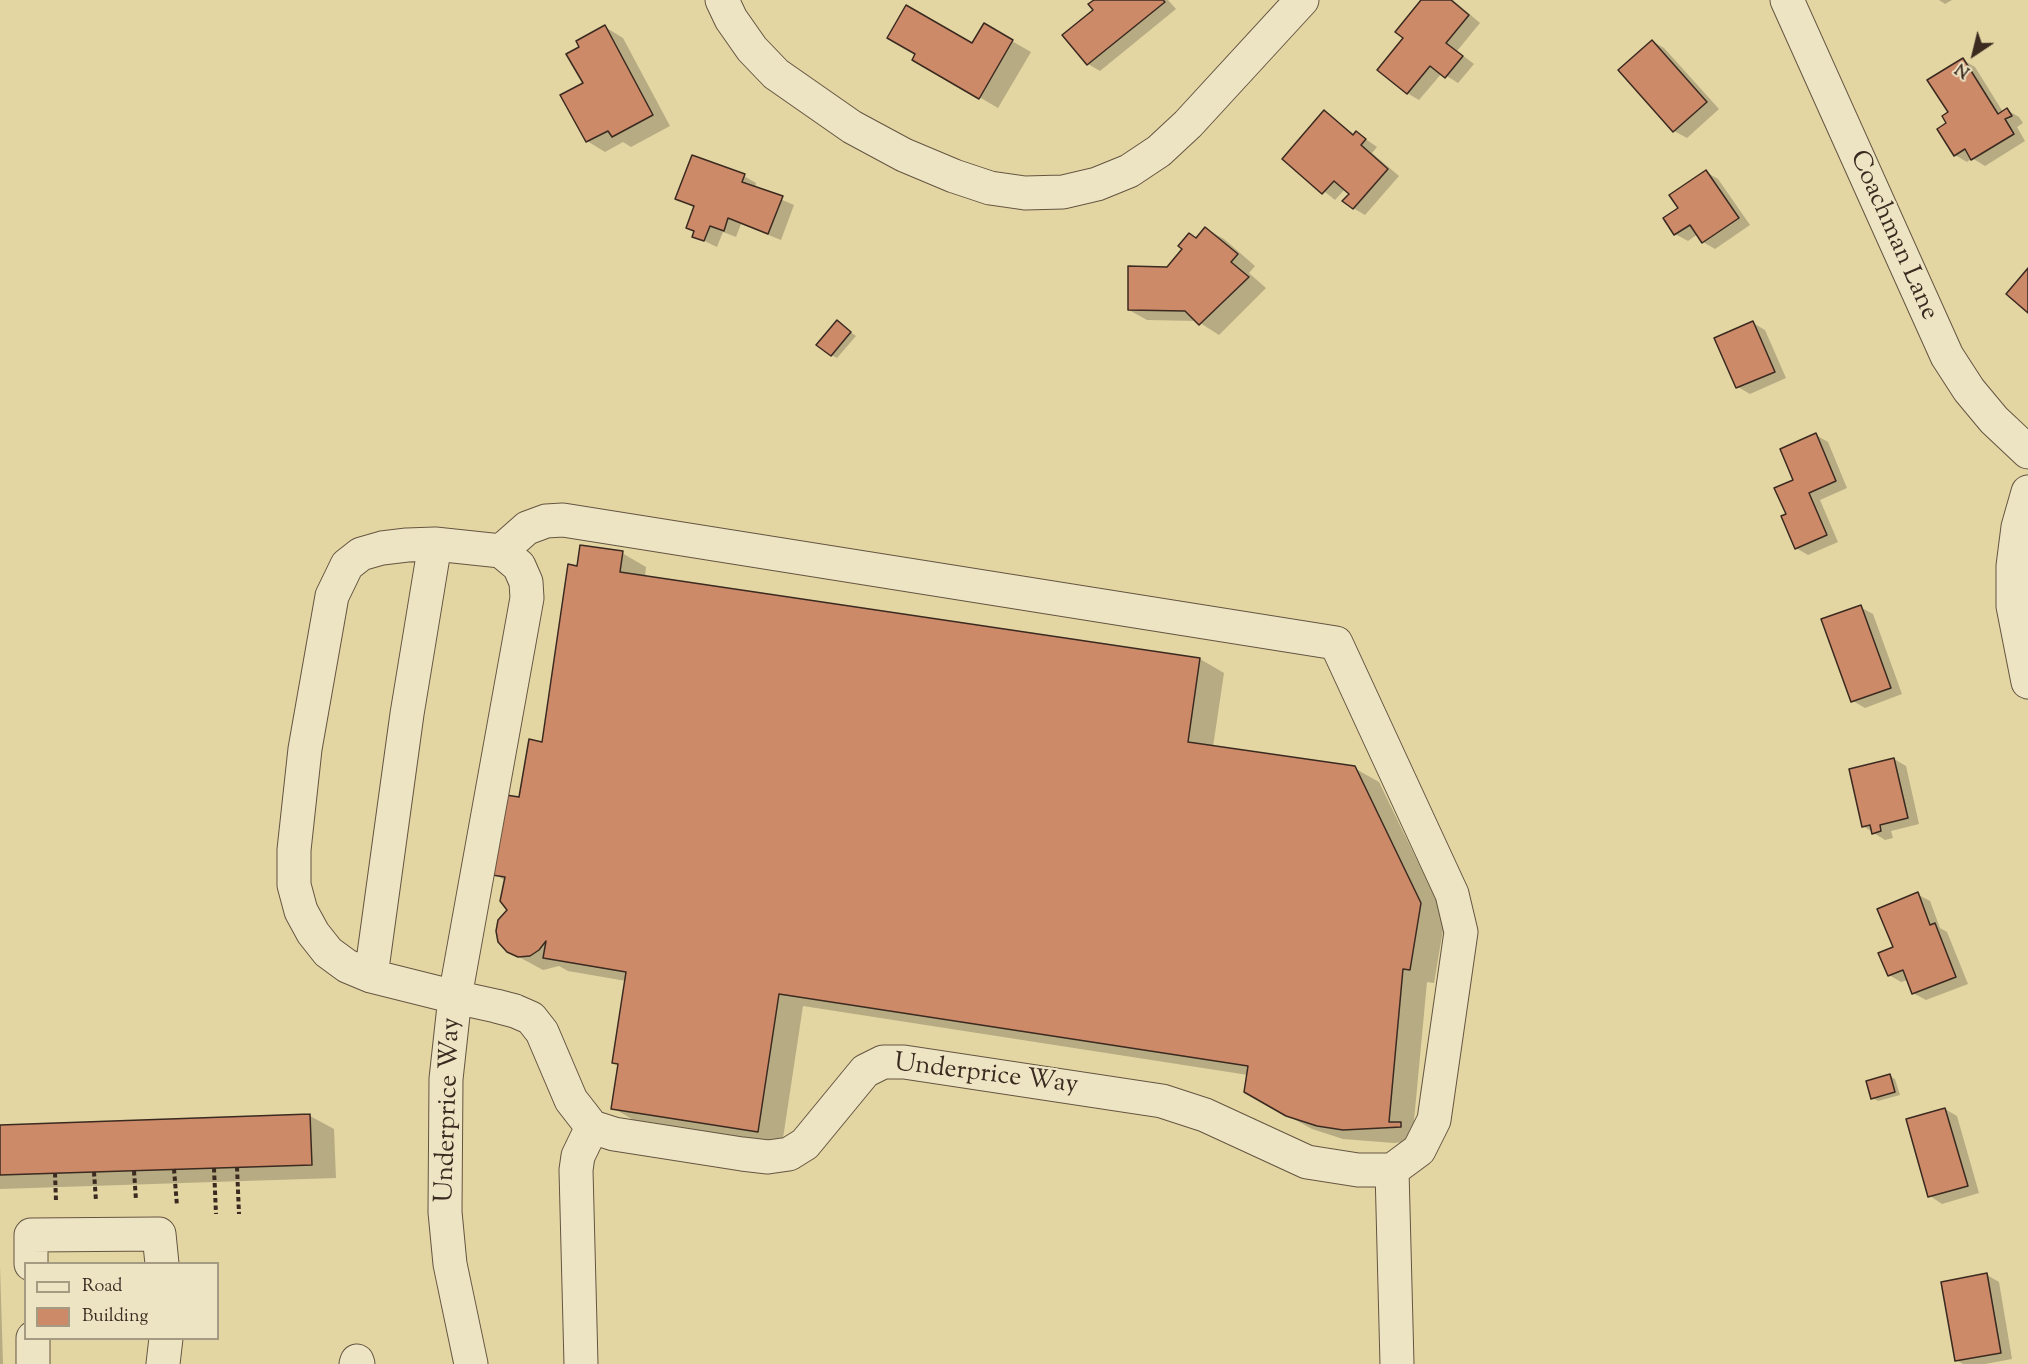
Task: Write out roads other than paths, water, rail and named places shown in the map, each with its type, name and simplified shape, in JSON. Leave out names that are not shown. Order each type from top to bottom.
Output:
[{"type":"street","points":[[722,0],[731,19],[752,49],[776,74],[852,127],[904,155],[954,176],[990,188],[1024,193],[1063,192],[1097,184],[1129,171],[1159,152],[1188,124],[1302,0]]},
{"type":"street","name":"Coachman Lane","points":[[1787,0],[1947,356],[1969,390],[1994,420],[2028,452]]},
{"type":"street","points":[[2028,492],[2018,528],[2013,606],[2028,682]]},
{"type":"street","points":[[501,551],[526,528],[546,521],[563,519],[1336,643],[1452,894],[1461,932],[1434,1120],[1419,1150],[1392,1170],[1397,1364]]},
{"type":"street","points":[[371,976],[407,714],[435,544]]},
{"type":"street","points":[[435,544],[501,551],[519,566],[526,582],[527,598],[456,997],[371,976],[347,966],[328,952],[313,933],[301,911],[294,885],[294,850],[305,749],[332,596],[347,565],[361,554],[382,548],[435,544]]},
{"type":"street","name":"Underprice Way","points":[[471,1364],[450,1264],[445,1212],[446,1079],[456,997],[515,1011],[531,1018],[542,1032],[571,1100],[592,1128],[614,1134],[768,1157],[789,1154],[806,1144],[865,1071],[883,1062],[904,1062],[1162,1101],[1205,1115],[1307,1162],[1358,1170],[1392,1170]]},
{"type":"street","points":[[581,1364],[576,1170],[578,1156],[592,1128]]},
{"type":"street","points":[[31,1262],[31,1235],[159,1234],[162,1262]]},
{"type":"street","points":[[33,1340],[33,1364]]},
{"type":"street","points":[[163,1364],[166,1340]]}]
